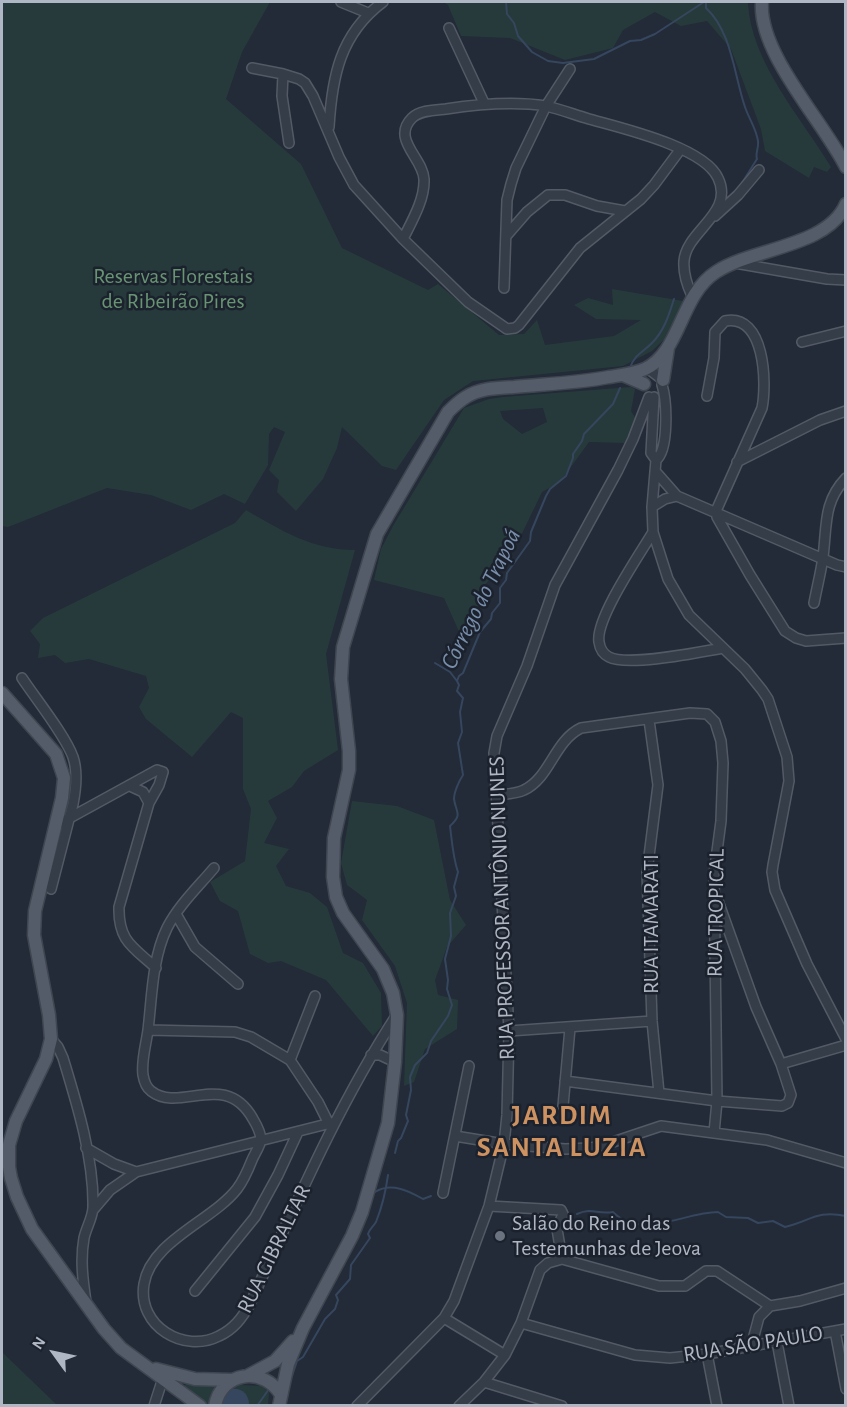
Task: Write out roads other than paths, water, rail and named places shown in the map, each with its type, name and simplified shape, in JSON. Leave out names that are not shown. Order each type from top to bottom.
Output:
[{"type":"main road","points":[[762,2],[765,27],[776,54],[846,167]]},
{"type":"main road","points":[[280,1400],[288,1364],[303,1328],[352,1236],[362,1212],[388,1123],[395,1062],[397,1015],[389,981],[343,914],[336,897],[333,877],[334,838],[349,770],[350,751],[341,679],[343,647],[370,550],[384,518],[448,412],[466,397],[486,389],[586,381],[645,369],[660,357],[668,346],[692,296],[710,276],[733,263],[815,234],[835,220],[846,204]]},
{"type":"main road","points":[[663,383],[668,346]]},
{"type":"main road","points":[[623,375],[644,384]]},
{"type":"main road","points":[[2,693],[31,723],[59,759],[63,770],[64,787],[34,911],[34,935],[49,1015],[51,1039],[46,1059],[16,1121],[9,1146],[9,1167],[17,1197],[32,1229],[87,1308],[113,1340],[141,1364],[200,1406]]},
{"type":"main road","points":[[141,1364],[180,1376],[207,1380],[232,1380],[249,1375],[283,1354],[303,1328]]},
{"type":"main road","points":[[249,1375],[265,1379],[277,1389],[280,1400]]},
{"type":"main road","points":[[216,1406],[220,1393],[232,1380]]},
{"type":"street","points":[[341,2],[368,13]]},
{"type":"street","points":[[329,130],[330,103],[338,62],[350,38],[368,13],[383,2]]},
{"type":"street","points":[[449,28],[484,103]]},
{"type":"street","points":[[252,68],[299,78],[305,83],[354,185],[403,239],[468,302],[507,328],[515,328],[519,325],[580,248],[654,185],[680,150]]},
{"type":"street","points":[[504,288],[507,200],[513,176],[546,106],[570,69]]},
{"type":"street","points":[[284,74],[282,96],[289,143]]},
{"type":"street","points":[[403,239],[413,219],[424,180],[423,171],[407,146],[405,134],[407,125],[416,115],[423,112],[484,103],[546,106],[654,138],[708,164],[719,179],[721,195],[713,218]]},
{"type":"street","points":[[692,296],[686,282],[684,260],[689,245],[759,170]]},
{"type":"street","points":[[507,235],[527,212],[548,195],[565,195],[597,206],[625,211]]},
{"type":"street","points":[[733,263],[827,279],[846,280]]},
{"type":"street","points":[[707,396],[714,358],[715,332],[725,321],[738,321],[748,328],[759,347],[765,379],[762,408],[716,511],[719,522],[785,631],[806,641],[846,638]]},
{"type":"street","points":[[801,342],[846,331]]},
{"type":"street","points":[[645,369],[663,383],[666,399],[666,416],[661,451],[656,460],[652,507],[653,531],[662,564],[676,595],[689,615],[753,677],[768,699],[788,757],[789,781],[773,865],[775,890],[807,964],[846,1039]]},
{"type":"street","points":[[645,369],[644,384],[651,397],[651,453],[656,460]]},
{"type":"street","name":"RUA PROFESSOR ANTÔNIO NUNES","points":[[357,1406],[444,1318],[454,1300],[489,1206],[504,1144],[510,1031],[495,744],[506,711],[527,666],[555,585],[618,470],[651,397],[663,383]]},
{"type":"street","points":[[737,462],[820,420],[846,411]]},
{"type":"street","points":[[655,471],[677,496],[846,567]]},
{"type":"street","points":[[814,603],[823,559],[830,501],[846,478]]},
{"type":"street","points":[[652,507],[677,496]]},
{"type":"street","points":[[653,531],[609,606],[602,624],[599,642],[601,650],[608,657],[627,660],[678,656],[723,648]]},
{"type":"street","points":[[22,678],[73,757],[76,771],[76,790],[51,889]]},
{"type":"street","name":"RUA TROPICAL","points":[[649,720],[702,713],[712,718],[718,727],[721,741],[722,797],[714,874],[717,1101],[714,1133]]},
{"type":"street","points":[[496,795],[517,792],[533,784],[556,751],[574,732],[589,726],[649,720]]},
{"type":"street","name":"RUA ITAMARATI","points":[[649,720],[658,785],[647,872],[652,1021],[659,1093]]},
{"type":"street","points":[[55,826],[157,770],[161,770],[162,777],[149,803],[119,907],[119,923],[123,936],[156,968]]},
{"type":"street","points":[[130,786],[142,792],[149,803]]},
{"type":"street","points":[[214,868],[176,914],[163,938],[156,968],[143,1074],[149,1089],[160,1095],[170,1097],[214,1094],[238,1099],[248,1109],[261,1140]]},
{"type":"street","points":[[565,1081],[717,1101],[782,1106],[788,1103],[791,1095],[781,1064],[756,1007],[714,890]]},
{"type":"street","points":[[176,914],[195,947],[238,984]]},
{"type":"street","points":[[290,1060],[315,996]]},
{"type":"street","name":"RUA GIBRALTAR","points":[[261,1140],[237,1189],[169,1245],[148,1271],[144,1285],[147,1312],[158,1328],[170,1336],[185,1341],[205,1341],[230,1331],[241,1320],[332,1123],[397,1015]]},
{"type":"street","points":[[510,1031],[652,1021]]},
{"type":"street","points":[[563,1106],[570,1028]]},
{"type":"street","points":[[93,1210],[110,1190],[136,1172],[332,1123],[290,1060],[251,1037],[235,1032],[148,1030]]},
{"type":"street","points":[[51,1039],[63,1058],[92,1179],[93,1210],[81,1256],[87,1308]]},
{"type":"street","points":[[781,1064],[846,1044]]},
{"type":"street","points":[[371,1055],[380,1055],[395,1062]]},
{"type":"street","points":[[444,1193],[469,1066]]},
{"type":"street","points":[[455,1136],[504,1144],[565,1149],[590,1148],[661,1126],[767,1140],[846,1163]]},
{"type":"street","points":[[195,1291],[255,1217],[298,1132]]},
{"type":"street","points":[[86,1148],[114,1164],[136,1172]]},
{"type":"street","points":[[489,1206],[548,1208],[562,1211],[563,1215],[557,1229],[562,1259]]},
{"type":"street","points":[[459,1406],[484,1382],[505,1355],[521,1323],[537,1275],[548,1263],[562,1259],[658,1286],[685,1286],[706,1271],[713,1270],[770,1306]]},
{"type":"street","points":[[752,1347],[759,1317],[770,1306],[800,1301],[846,1288]]},
{"type":"street","points":[[444,1318],[505,1355]]},
{"type":"street","name":"RUA SÃO PAULO","points":[[521,1323],[635,1355],[670,1358],[752,1347],[846,1329]]},
{"type":"street","points":[[835,1331],[846,1389]]},
{"type":"street","points":[[777,1342],[789,1406]]},
{"type":"street","points":[[707,1354],[717,1406]]},
{"type":"street","points":[[154,1406],[163,1378]]},
{"type":"street","points":[[484,1382],[557,1405]]},
{"type":"water","points":[[230,1389],[244,1392],[249,1405],[220,1406],[220,1399]]},
{"type":"waterway","points":[[506,2],[507,14],[514,23],[518,36],[532,52],[548,61],[563,63],[594,59],[630,41],[641,40],[655,34],[704,2]]},
{"type":"waterway","name":"Córrego do Trapoá","points":[[706,2],[706,8],[715,18],[727,41],[741,95],[758,141],[757,159],[740,186]]},
{"type":"waterway","points":[[630,368],[636,357],[660,333],[674,299]]},
{"type":"waterway","name":"Córrego do Trapoá","points":[[395,1153],[408,1121],[406,1115],[411,1090],[410,1077],[415,1065],[427,1053],[431,1041],[448,1016],[452,1005],[447,989],[445,959],[451,936],[450,913],[456,896],[454,887],[458,872],[450,826],[458,816],[454,796],[463,775],[458,743],[462,732],[460,712],[463,698],[457,691],[459,685],[457,681],[463,673],[480,632],[500,603],[500,588],[506,580],[507,573],[530,541],[531,532],[546,496],[550,489],[566,476],[573,454],[584,434],[613,404],[620,388]]},
{"type":"waterway","points":[[435,663],[450,672],[457,681]]},
{"type":"waterway","name":"Córrego do Trapoá","points":[[292,1376],[297,1361],[303,1357],[325,1319],[335,1309],[338,1300],[336,1295],[350,1279],[351,1265],[370,1238],[368,1234],[376,1222],[384,1198],[388,1175]]},
{"type":"waterway","points":[[375,1192],[394,1188],[423,1199],[431,1196]]},
{"type":"waterway","points":[[577,1214],[587,1211],[613,1212],[624,1220],[650,1225],[718,1212],[726,1217],[748,1218],[758,1223],[773,1221],[785,1227],[820,1215],[846,1216]]},
{"type":"waterway","points":[[257,1406],[269,1389]]},
{"type":"place","name":"Salão do Reino das Testemunhas de Jeova","points":[[500,1236]]},
{"type":"district","name":"JARDIM SANTA LUZIA","points":[[562,1132]]},
{"type":"park label","name":"Reservas Florestais de Ribeirão Pires","points":[[173,288]]}]
